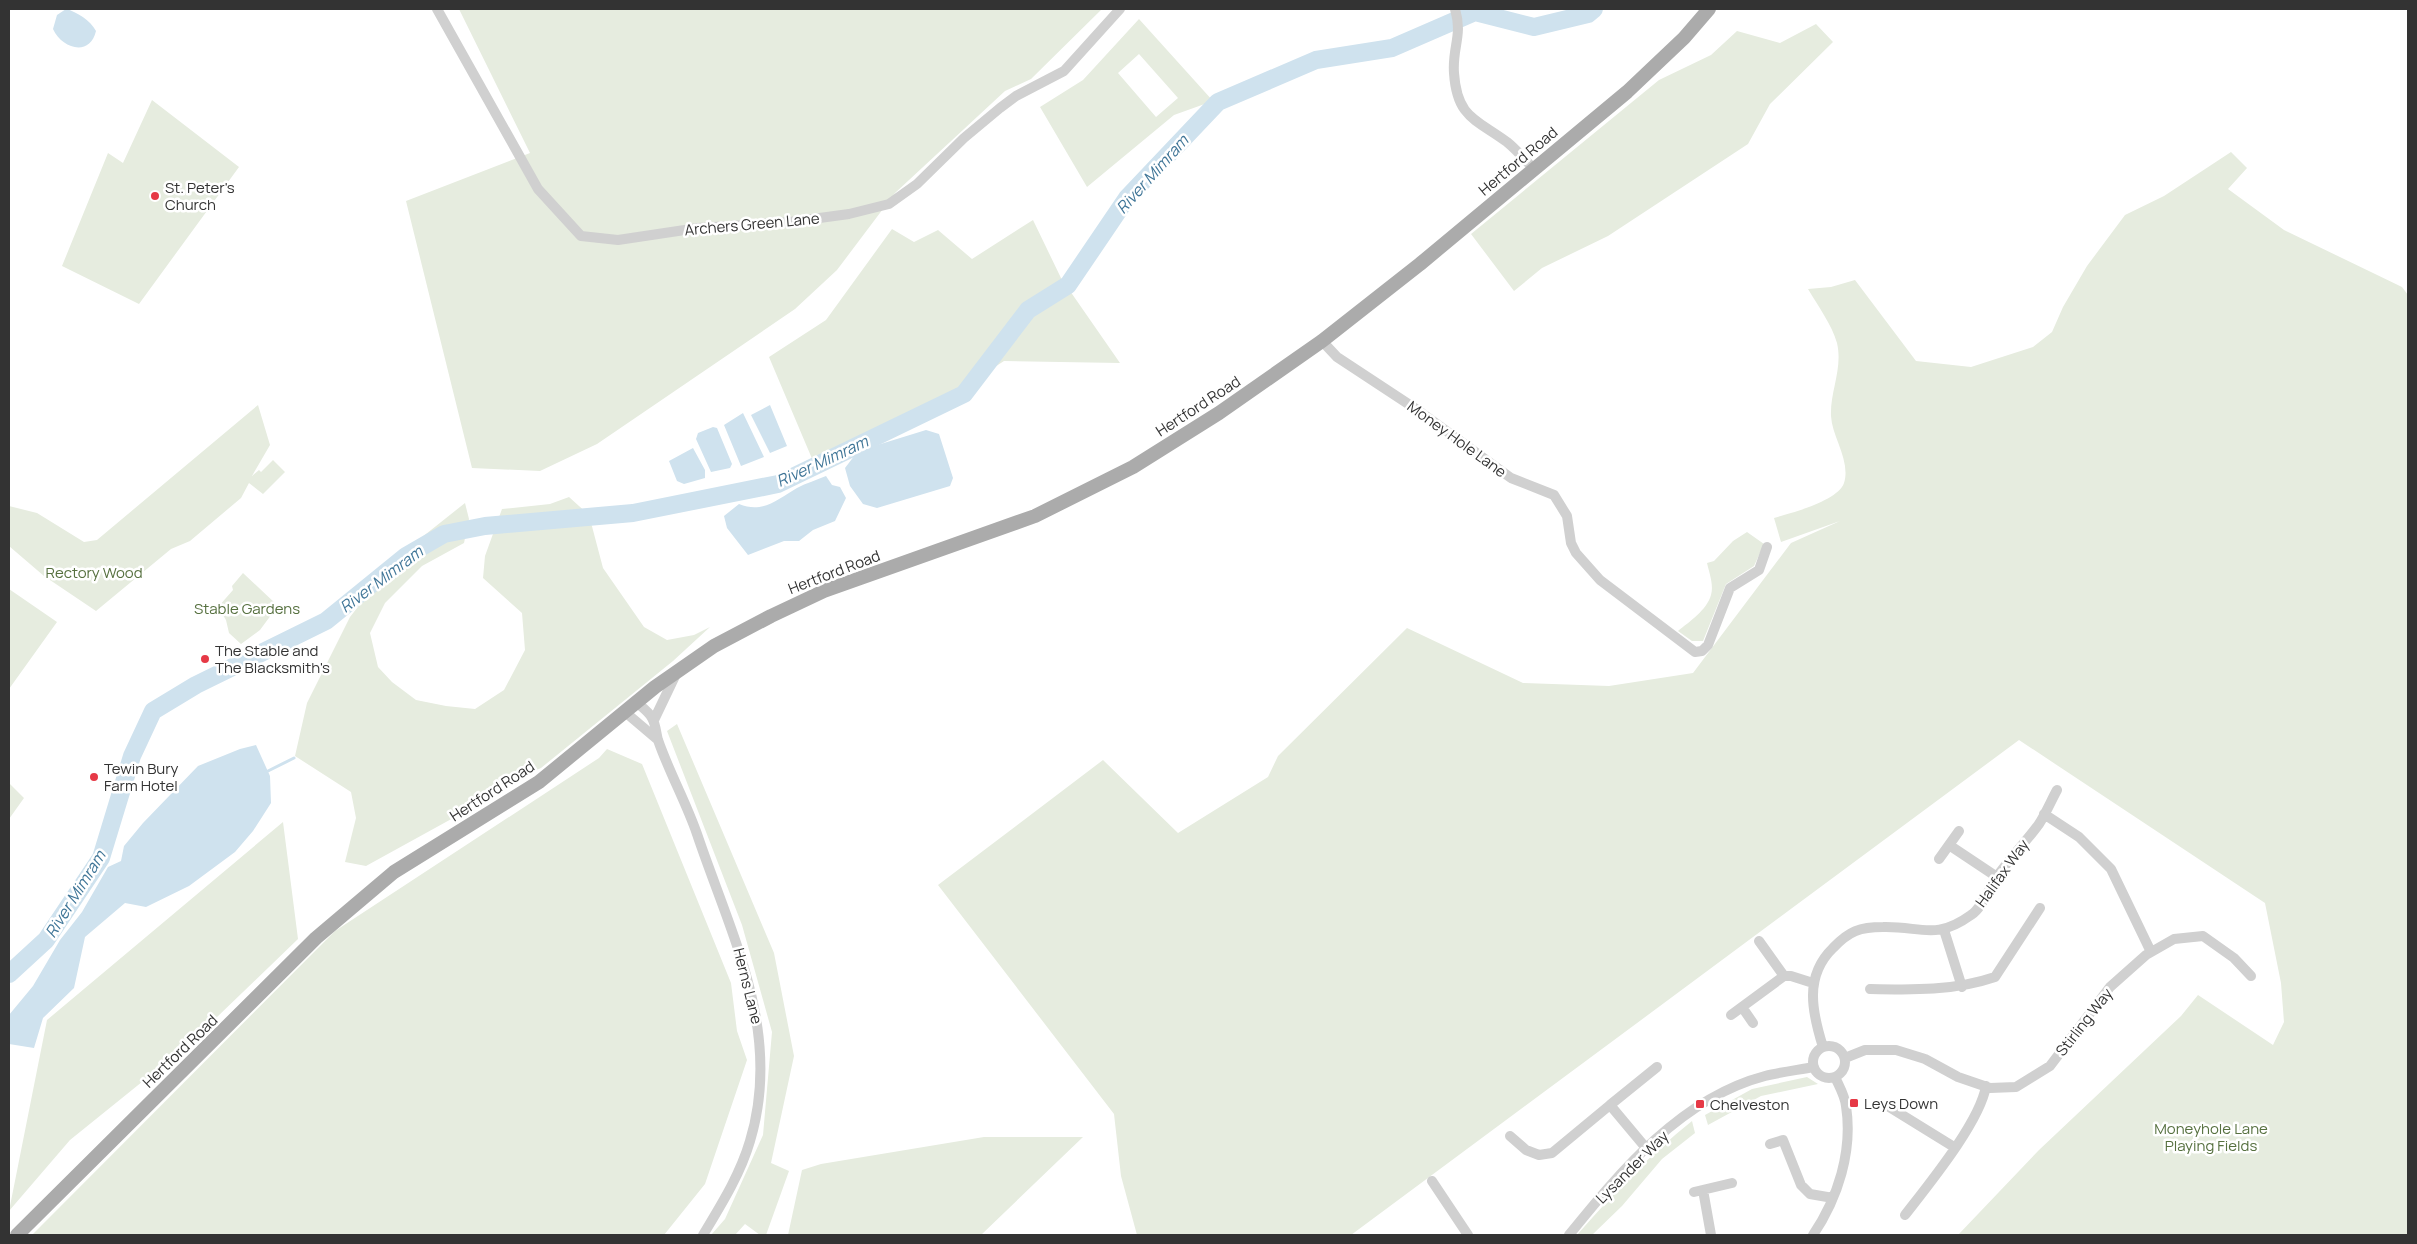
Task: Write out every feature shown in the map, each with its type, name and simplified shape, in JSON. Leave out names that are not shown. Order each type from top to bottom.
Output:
[{"type":"main road","name":"Hertford Road","points":[[17,1235],[334,922],[394,872],[539,782],[679,669],[722,642],[824,591],[1035,516],[1133,466],[1218,414],[1322,341],[1420,264],[1657,65],[1709,9]]},
{"type":"street","name":"Archers Green Lane","points":[[437,9],[538,189],[580,236],[618,240],[698,228],[790,222],[849,214],[889,204],[917,184],[964,138],[1005,104],[1016,96],[1064,71],[1120,9]]},
{"type":"street","points":[[1455,9],[1459,24],[1454,68],[1457,95],[1462,106],[1470,118],[1510,144],[1534,169]]},
{"type":"street","name":"Money Hole Lane","points":[[1322,341],[1337,357],[1419,411],[1511,478],[1554,495],[1567,516],[1571,543],[1576,553],[1600,580],[1695,652],[1702,651],[1708,645],[1730,588],[1759,570],[1768,547]]},
{"type":"street","points":[[636,702],[654,720],[660,703],[679,669]]},
{"type":"street","name":"Herns Lane","points":[[625,712],[658,740]]},
{"type":"street","name":"Herns Lane","points":[[654,720],[658,740],[688,806],[736,940],[754,997],[760,1033],[760,1092],[750,1141],[729,1192],[703,1235]]},
{"type":"street","name":"Halifax Way","points":[[1823,1047],[1814,1016],[1813,983],[1818,966],[1826,955],[1843,937],[1856,929],[1884,926],[1924,931],[1944,930],[1973,914],[1997,877],[2044,814],[2057,790]]},
{"type":"street","points":[[2044,814],[2079,837],[2111,869],[2151,952]]},
{"type":"street","points":[[1939,859],[1959,831]]},
{"type":"street","points":[[1949,845],[1997,877]]},
{"type":"street","points":[[1870,989],[1919,990],[1962,987],[1995,977],[2040,908]]},
{"type":"street","points":[[1944,930],[1962,987]]},
{"type":"street","name":"Stirling Way","points":[[1845,1058],[1865,1050],[1896,1050],[1925,1060],[1958,1077],[1990,1088],[2016,1087],[2050,1066],[2110,987],[2151,952],[2174,939],[2203,936],[2229,953],[2251,976]]},
{"type":"street","points":[[1759,941],[1784,976]]},
{"type":"street","points":[[1731,1015],[1784,976],[1791,976],[1813,983]]},
{"type":"street","points":[[1742,1007],[1753,1023]]},
{"type":"street","points":[[1823,1047],[1836,1048],[1845,1058],[1842,1072],[1835,1077],[1830,1078],[1820,1075],[1814,1067],[1814,1058],[1823,1047]]},
{"type":"street","points":[[1510,1136],[1526,1150],[1539,1155],[1552,1153],[1657,1067]]},
{"type":"street","name":"Lysander Way","points":[[1569,1235],[1646,1148],[1680,1119],[1723,1093],[1764,1076],[1814,1067]]},
{"type":"street","points":[[1813,1235],[1833,1198],[1844,1169],[1848,1133],[1846,1104],[1835,1077]]},
{"type":"street","points":[[1905,1215],[1954,1147],[1983,1101],[1986,1086]]},
{"type":"street","points":[[1610,1105],[1646,1148]]},
{"type":"street","points":[[1886,1105],[1954,1147]]},
{"type":"street","points":[[1770,1144],[1783,1140],[1801,1185],[1810,1194],[1833,1198]]},
{"type":"street","points":[[1432,1181],[1474,1234]]},
{"type":"street","points":[[1712,1235],[1699,1191],[1732,1183]]},
{"type":"green space","points":[[459,9],[1102,9],[1031,79],[1005,91],[895,193],[837,270],[795,309],[597,444],[540,471],[472,468],[406,201],[530,153]]},
{"type":"green space","points":[[1139,19],[1213,101],[1174,115],[1087,187],[1040,107],[1083,80]],"holes":[[[1139,54],[1178,98],[1156,117],[1118,73]]]},
{"type":"green space","points":[[1816,24],[1833,42],[1770,104],[1748,144],[1608,236],[1542,268],[1514,291],[1471,234],[1659,80],[1711,55],[1737,31],[1780,43]]},
{"type":"green space","points":[[152,100],[239,167],[139,304],[62,266],[108,153],[123,163]]},
{"type":"green space","name":"Moneyhole Lane Playing Fields","points":[[2231,152],[2247,168],[2228,189],[2284,230],[2402,287],[2408,295],[2408,1235],[1958,1235],[2039,1150],[2181,1016],[2198,995],[2273,1045],[2284,1022],[2281,983],[2265,903],[2019,740],[1351,1235],[1137,1235],[1121,1176],[1114,1114],[938,885],[1103,760],[1178,833],[1268,777],[1278,756],[1407,628],[1523,683],[1609,686],[1693,673],[1791,543],[1840,521],[1781,542],[1774,518],[1824,501],[1840,489],[1844,483],[1845,466],[1831,416],[1838,362],[1837,343],[1828,322],[1808,289],[1831,287],[1855,280],[1916,361],[1971,367],[2033,347],[2052,332],[2063,307],[2087,266],[2125,215],[2164,196]]},
{"type":"green space","points":[[1033,220],[1061,278],[1120,363],[1004,361],[941,402],[813,461],[769,357],[826,320],[892,229],[914,242],[938,230],[972,259]]},
{"type":"green space","name":"Rectory Wood","points":[[258,405],[270,445],[252,476],[259,470],[261,472],[273,460],[285,472],[263,494],[249,483],[241,498],[190,541],[171,549],[96,611],[44,576],[9,546],[9,506],[37,513],[84,542],[97,540]]},
{"type":"green space","points":[[569,497],[589,515],[603,568],[644,627],[667,640],[694,635],[710,627],[673,661],[541,768],[479,797],[455,817],[366,866],[345,862],[356,818],[351,792],[295,756],[307,703],[350,617],[397,557],[465,503],[469,519],[464,543],[422,566],[385,603],[370,633],[378,667],[392,682],[416,700],[475,709],[504,690],[525,650],[522,613],[483,578],[485,556],[502,509],[550,504]]},
{"type":"green space","points":[[1747,532],[1764,544],[1754,566],[1726,584],[1703,641],[1692,641],[1678,631],[1706,606],[1709,600],[1712,587],[1707,563],[1714,561],[1733,541]]},
{"type":"green space","name":"Stable Gardens","points":[[243,573],[277,607],[260,630],[241,644],[229,633],[226,620],[218,607],[233,590],[232,586]]},
{"type":"green space","points":[[9,589],[57,622],[9,689]]},
{"type":"green space","points":[[677,724],[774,953],[794,1056],[771,1163],[789,1171],[766,1235],[760,1235],[745,1224],[735,1235],[711,1235],[725,1219],[763,1135],[772,1032],[742,925],[667,731]]},
{"type":"green space","points":[[607,749],[642,764],[731,983],[737,1031],[747,1060],[705,1184],[664,1235],[32,1235],[335,931],[599,758]]},
{"type":"green space","points":[[9,783],[24,798],[9,819]]},
{"type":"green space","points":[[283,822],[298,939],[189,1044],[70,1140],[9,1211],[47,1020]]},
{"type":"green space","points":[[1807,1077],[1818,1084],[1761,1096],[1708,1125],[1705,1115],[1752,1089]]},
{"type":"green space","points":[[1692,1121],[1695,1133],[1662,1159],[1622,1206],[1592,1235],[1577,1235],[1632,1175]]},
{"type":"green space","points":[[984,1137],[1083,1137],[981,1235],[788,1235],[802,1170],[821,1164]]},
{"type":"water","points":[[66,9],[83,17],[96,31],[93,39],[88,44],[76,47],[69,45],[57,36],[53,29],[57,15]]},
{"type":"water","points":[[770,405],[787,446],[770,453],[751,415]]},
{"type":"water","points":[[743,413],[764,457],[741,466],[724,425]]},
{"type":"water","points":[[713,427],[717,428],[732,464],[730,468],[711,472],[696,439],[698,433]]},
{"type":"water","points":[[926,430],[939,434],[953,478],[950,486],[877,508],[863,504],[850,486],[845,468],[858,451]]},
{"type":"water","points":[[693,448],[705,470],[705,478],[684,484],[677,481],[669,461]]},
{"type":"water","points":[[826,476],[832,485],[840,487],[846,498],[835,521],[813,530],[799,541],[784,541],[748,555],[727,528],[724,516],[739,504],[756,507],[770,504],[800,486]]},
{"type":"water","points":[[256,745],[270,776],[271,803],[253,831],[235,852],[189,886],[146,907],[125,903],[85,937],[74,988],[43,1018],[34,1048],[9,1044],[9,1015],[33,986],[60,940],[82,912],[108,867],[121,861],[124,846],[143,823],[198,766],[240,749]]},
{"type":"waterway","name":"River Mimram","points":[[9,974],[46,940],[101,858],[132,756],[153,711],[196,685],[326,621],[406,556],[444,534],[485,526],[633,513],[778,484],[964,394],[1028,310],[1068,285],[1127,198],[1218,102],[1316,60],[1392,48],[1475,12],[1534,27],[1588,14],[1594,9]]},
{"type":"waterway","points":[[268,771],[294,758]]},
{"type":"place","name":"St. Peter's Church","points":[[155,196]]},
{"type":"place","name":"The Stable and The Blacksmith's","points":[[205,659]]},
{"type":"place","name":"Tewin Bury Farm Hotel","points":[[94,777]]},
{"type":"place","name":"Leys Down","points":[[1854,1103]]},
{"type":"place","name":"Chelveston","points":[[1700,1104]]}]
